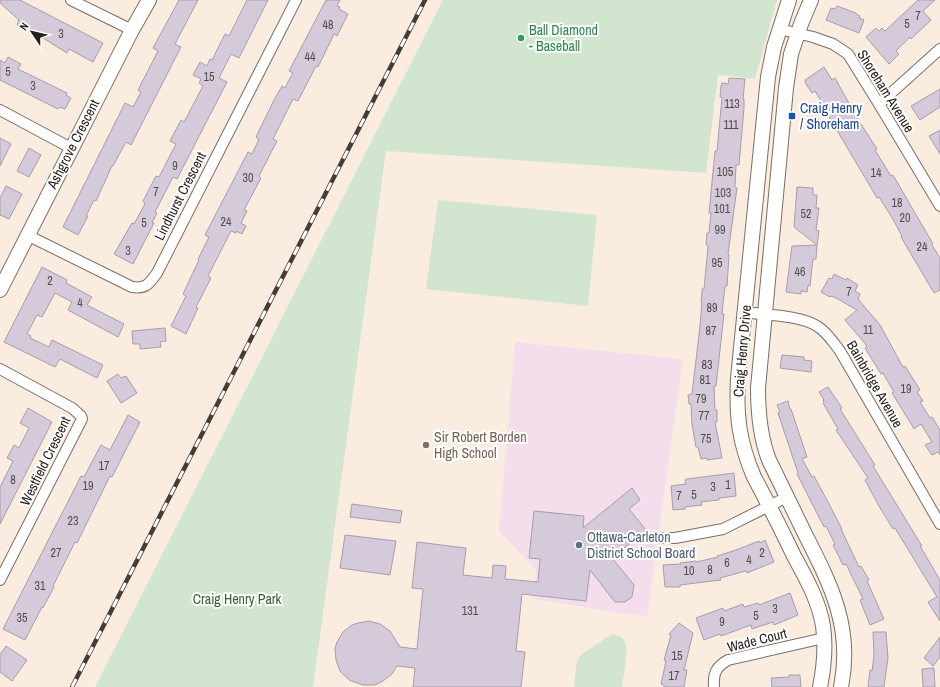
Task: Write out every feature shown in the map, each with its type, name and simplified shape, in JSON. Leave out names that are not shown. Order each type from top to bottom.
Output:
[{"type":"street","points":[[71,0],[132,30]]},
{"type":"street","name":"Ashgrove Crescent","points":[[0,290],[71,148],[149,0]]},
{"type":"street","name":"Lindhurst Crescent","points":[[27,236],[132,287],[145,287],[157,273],[296,0]]},
{"type":"street","name":"Craig Henry Drive","points":[[789,0],[779,28],[770,62],[768,77],[744,312],[737,407],[743,449],[754,477],[815,598],[823,626],[824,638],[824,661],[820,687]]},
{"type":"street","name":"Craig Henry Drive","points":[[811,0],[791,54],[786,88],[758,388],[759,418],[764,447],[829,583],[837,606],[843,637],[843,670],[840,687]]},
{"type":"street","name":"Shoreham Avenue","points":[[779,28],[833,44],[848,54],[940,206]]},
{"type":"street","points":[[879,104],[940,49]]},
{"type":"street","points":[[0,110],[71,148]]},
{"type":"street","name":"Bainbridge Avenue","points":[[744,312],[799,319],[812,323],[827,334],[940,524]]},
{"type":"street","name":"Westfield Crescent","points":[[0,370],[72,408],[81,416],[82,419],[0,580]]},
{"type":"street","points":[[660,538],[676,538],[723,529],[787,497]]},
{"type":"street","name":"Wade Court","points":[[714,687],[715,672],[718,666],[728,660],[824,638]]},
{"type":"shaded area","points":[[515,342],[683,359],[647,617],[534,599],[536,570],[499,531]]},
{"type":"green space","name":"Craig Henry Park","points":[[443,0],[777,0],[755,79],[718,75],[706,173],[386,151],[313,687],[95,687]]},
{"type":"green space","points":[[438,200],[597,215],[588,306],[426,289]]},
{"type":"green space","points":[[612,634],[623,639],[626,646],[622,687],[574,687],[577,660],[582,654]]},
{"type":"building","points":[[0,0],[20,0],[103,43],[93,62],[69,49],[67,53],[43,38],[17,25],[19,20],[0,3]]},
{"type":"building","points":[[179,0],[198,0],[175,44],[181,47],[131,145],[126,142],[112,166],[96,201],[94,200],[86,216],[88,216],[78,235],[63,227],[125,103],[133,107],[141,92],[138,90],[158,51],[153,48]]},
{"type":"building","points":[[247,0],[268,0],[239,58],[231,54],[219,78],[227,82],[177,179],[173,177],[155,212],[157,213],[152,223],[154,223],[133,264],[114,254],[145,204],[143,201],[156,176],[159,177],[176,144],[170,141],[181,120],[184,122],[203,86],[199,83],[201,79],[193,75],[200,62],[207,66],[210,59],[212,60],[225,34],[229,36]]},
{"type":"building","points":[[326,0],[340,0],[337,6],[340,7],[339,9],[348,14],[337,36],[334,34],[318,67],[316,66],[298,101],[293,99],[273,139],[277,141],[259,176],[261,178],[244,210],[247,211],[241,223],[246,226],[242,234],[236,231],[236,233],[231,231],[208,276],[211,278],[196,307],[198,308],[186,334],[171,326],[186,296],[183,294],[209,237],[205,235],[248,152],[252,154],[259,139],[256,137],[282,86],[285,88],[293,73],[289,71]]},
{"type":"building","points":[[918,0],[935,0],[923,11],[931,20],[896,51],[899,54],[889,64],[866,37],[876,28],[879,31],[882,28],[885,31]]},
{"type":"building","points":[[837,6],[856,13],[860,16],[859,18],[864,20],[859,33],[826,20],[831,8],[835,9]]},
{"type":"building","points":[[8,57],[21,64],[18,69],[67,93],[66,95],[71,98],[65,109],[60,107],[58,109],[0,80],[0,60],[5,63]]},
{"type":"building","points":[[824,67],[832,80],[835,78],[857,118],[877,149],[875,150],[891,176],[893,175],[933,244],[932,245],[940,258],[940,290],[934,293],[901,237],[902,236],[891,216],[879,197],[877,198],[815,91],[812,93],[806,84],[805,80]]},
{"type":"building","points":[[729,78],[745,79],[743,99],[744,108],[739,165],[736,165],[735,187],[737,188],[728,254],[727,286],[725,286],[722,314],[724,314],[716,386],[714,386],[715,410],[717,410],[717,422],[715,422],[722,458],[707,460],[707,458],[701,459],[698,447],[696,447],[692,424],[691,404],[689,404],[688,395],[692,394],[700,326],[702,289],[704,289],[708,247],[706,244],[707,233],[709,233],[711,213],[709,213],[722,97],[720,97],[721,86],[722,83],[728,84]]},
{"type":"building","points":[[940,89],[940,107],[920,120],[911,106]]},
{"type":"building","points":[[940,130],[940,154],[929,136]]},
{"type":"building","points":[[0,138],[11,144],[0,166]]},
{"type":"building","points":[[29,148],[41,155],[29,177],[17,171]]},
{"type":"building","points":[[6,186],[22,194],[9,219],[0,215],[0,198]]},
{"type":"building","points":[[797,187],[813,188],[813,195],[817,195],[816,208],[819,208],[816,230],[819,231],[817,245],[794,227]]},
{"type":"building","points":[[817,245],[816,259],[813,259],[810,286],[808,285],[807,292],[801,291],[801,294],[786,292],[792,246]]},
{"type":"building","points":[[42,267],[67,280],[66,283],[92,297],[87,305],[124,324],[118,337],[68,310],[72,302],[55,293],[42,317],[37,315],[27,334],[31,336],[30,338],[49,347],[52,340],[103,365],[97,378],[60,359],[55,367],[4,342]]},
{"type":"building","points":[[834,274],[846,280],[847,278],[858,285],[855,291],[860,294],[858,299],[880,325],[903,367],[905,366],[920,390],[917,392],[923,401],[920,402],[940,430],[940,455],[938,452],[932,455],[925,445],[932,442],[921,424],[914,429],[892,393],[894,392],[883,373],[881,374],[865,348],[867,346],[845,320],[857,310],[836,298],[830,297],[821,292],[829,278],[832,279]]},
{"type":"building","points":[[165,328],[166,341],[160,342],[161,347],[140,349],[140,344],[133,344],[132,331]]},
{"type":"building","points":[[782,355],[804,357],[804,360],[812,361],[811,372],[780,368]]},
{"type":"building","points":[[118,374],[121,378],[126,376],[137,393],[121,403],[107,381]]},
{"type":"building","points":[[828,387],[842,408],[840,409],[875,465],[873,466],[922,546],[920,546],[940,580],[940,621],[928,602],[937,597],[895,528],[893,529],[879,506],[865,480],[868,478],[836,430],[838,429],[823,403],[824,400],[819,392]]},
{"type":"building","points":[[788,401],[807,457],[802,459],[812,477],[814,476],[828,502],[859,567],[861,566],[869,580],[867,581],[884,619],[870,625],[860,600],[863,599],[846,564],[843,565],[826,526],[824,527],[797,474],[798,473],[778,413],[780,412],[777,405]]},
{"type":"building","points":[[28,408],[52,422],[0,524],[0,487],[13,461],[7,458],[14,445],[19,448],[29,428],[20,423]]},
{"type":"building","points":[[128,415],[140,422],[112,477],[110,476],[77,543],[75,542],[53,586],[54,587],[25,640],[3,629],[81,476],[84,477],[101,445],[110,450]]},
{"type":"building","points":[[734,473],[736,496],[701,502],[702,505],[673,510],[671,486],[686,484],[685,480],[687,479]]},
{"type":"building","points":[[632,488],[640,500],[629,509],[646,530],[612,558],[634,585],[632,597],[625,602],[615,602],[590,570],[586,601],[522,594],[516,651],[525,652],[521,687],[413,687],[415,668],[397,666],[392,674],[383,681],[375,685],[363,685],[349,680],[340,671],[336,660],[335,648],[337,642],[343,632],[352,625],[358,623],[369,621],[380,624],[390,631],[400,647],[417,649],[423,589],[412,588],[417,542],[466,548],[463,575],[492,578],[493,565],[506,566],[505,579],[538,582],[540,559],[529,558],[534,511],[584,516],[583,528]]},
{"type":"building","points":[[352,504],[402,511],[400,523],[350,517]]},
{"type":"building","points":[[345,535],[396,541],[390,575],[340,568]]},
{"type":"building","points":[[765,540],[774,562],[747,573],[746,571],[720,578],[721,580],[680,585],[680,587],[665,587],[663,565],[696,562],[718,557],[717,556],[759,541],[760,543]]},
{"type":"building","points":[[790,593],[798,615],[774,625],[773,622],[752,629],[751,625],[721,636],[720,634],[704,640],[696,618],[723,608],[724,611],[743,604],[744,607],[758,603],[759,605]]},
{"type":"building","points":[[679,623],[693,633],[684,670],[687,670],[684,687],[664,687],[664,685],[661,684],[666,661],[664,660],[671,635],[669,634]]},
{"type":"building","points":[[873,632],[886,632],[888,658],[884,687],[868,687],[870,670],[872,671],[874,656]]},
{"type":"building","points":[[940,637],[940,657],[933,666],[924,658]]},
{"type":"building","points":[[6,646],[27,660],[12,681],[0,672],[0,655]]},
{"type":"building","points":[[934,668],[935,687],[923,687],[922,669]]},
{"type":"building","points":[[789,675],[800,675],[801,687],[772,687],[771,678],[789,677]]},
{"type":"railway","points":[[72,687],[425,0]]},
{"type":"place","name":"Ball Diamond - Baseball","points":[[521,38]]},
{"type":"place","name":"Craig Henry / Shoreham","points":[[792,116]]},
{"type":"place","name":"Sir Robert Borden High School","points":[[426,445]]},
{"type":"place","name":"Ottawa-Carleton District School Board","points":[[579,545]]}]
